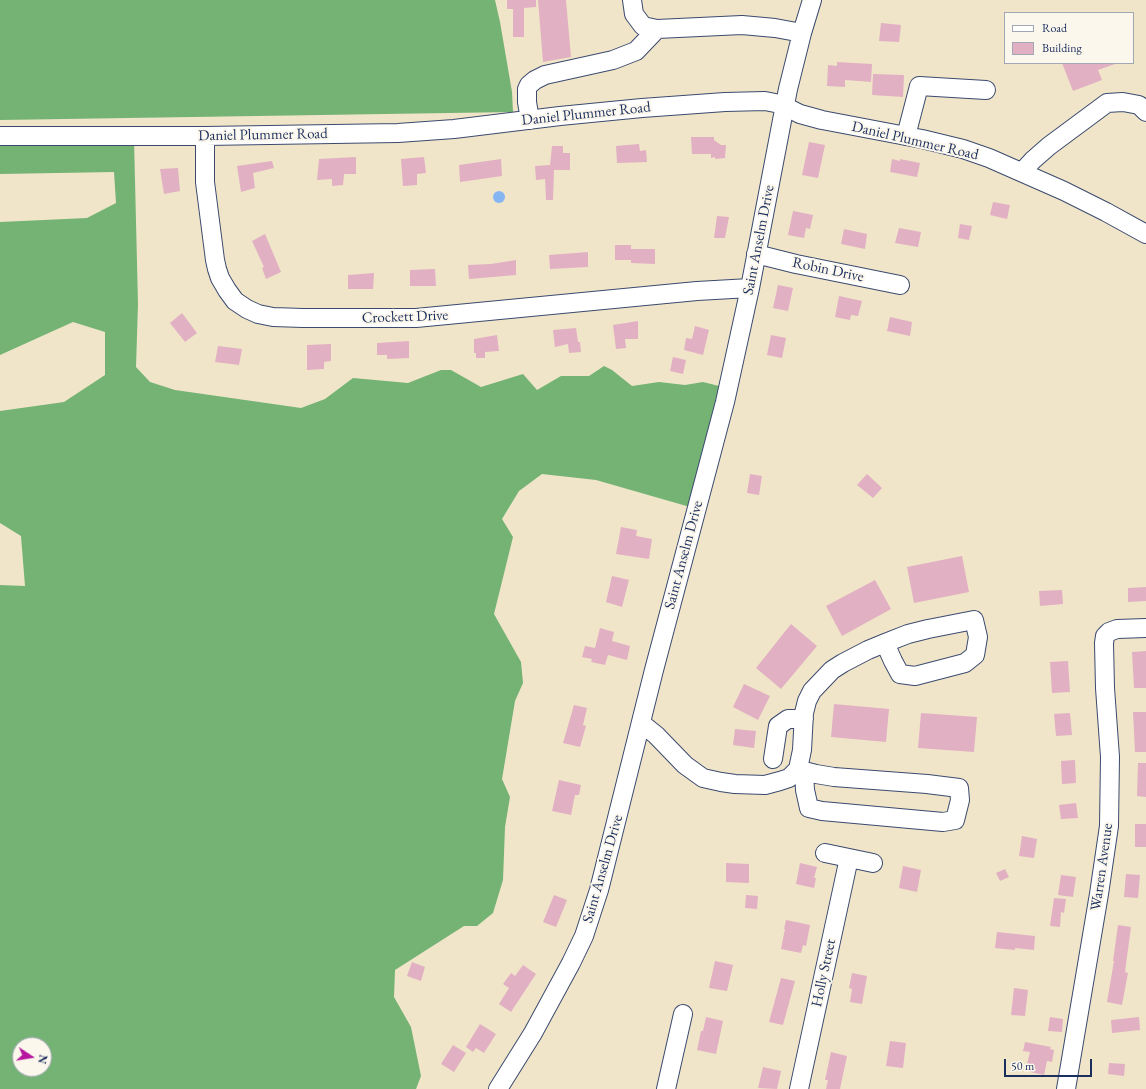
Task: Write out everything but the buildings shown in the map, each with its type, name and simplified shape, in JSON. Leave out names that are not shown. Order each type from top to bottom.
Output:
[{"type":"street","points":[[632,0],[634,14],[643,26],[657,29],[742,24],[802,33]]},
{"type":"street","name":"Saint Anselm Drive","points":[[498,1089],[533,1033],[558,988],[584,936],[599,890],[666,624],[718,430],[750,288],[785,107],[802,33],[812,0]]},
{"type":"street","points":[[530,120],[527,102],[527,89],[535,80],[544,75],[613,60],[636,51],[657,29]]},
{"type":"street","points":[[906,136],[919,86],[986,90]]},
{"type":"street","name":"Daniel Plummer Road","points":[[0,136],[205,136],[398,133],[454,130],[642,108],[738,101],[765,101],[785,107],[800,114],[822,120],[906,136],[963,149],[989,158],[1092,205],[1146,234]]},
{"type":"street","points":[[1022,172],[1049,146],[1107,103],[1123,102],[1138,105],[1146,112]]},
{"type":"street","name":"Crockett Drive","points":[[205,136],[205,182],[215,260],[220,278],[236,301],[247,310],[262,315],[303,318],[416,318],[697,291],[750,288]]},
{"type":"street","name":"Robin Drive","points":[[756,254],[796,264],[900,285]]},
{"type":"street","points":[[641,723],[656,735],[684,765],[703,778],[721,782],[765,785],[780,782],[801,770],[834,776],[959,788],[960,800],[955,820],[943,822],[822,811],[809,808],[801,770],[804,719],[807,701],[812,691],[832,670],[843,663],[885,643],[908,634],[928,629],[974,620],[978,637],[974,655],[965,664],[915,676],[900,674],[885,643]]},
{"type":"street","name":"Warren Avenue","points":[[1066,1089],[1098,902],[1109,826],[1110,757],[1104,643],[1105,636],[1109,632],[1117,629],[1146,628]]},
{"type":"street","points":[[773,759],[778,726],[788,719],[804,719]]},
{"type":"street","points":[[825,853],[873,862]]},
{"type":"street","name":"Holly Street","points":[[799,1089],[849,858]]},
{"type":"street","points":[[666,1089],[683,1014]]},
{"type":"green space","points":[[0,0],[495,0],[512,92],[513,112],[0,120]]},
{"type":"green space","points":[[0,136],[134,139],[138,304],[136,367],[150,382],[175,390],[301,408],[325,399],[353,378],[408,383],[441,370],[451,370],[481,387],[523,374],[537,390],[561,376],[589,376],[604,366],[612,370],[632,386],[659,382],[685,385],[703,382],[719,386],[690,507],[596,480],[542,474],[519,491],[502,519],[513,537],[494,614],[521,662],[523,683],[515,701],[502,779],[510,797],[505,827],[503,880],[493,913],[477,926],[464,926],[395,970],[394,997],[411,1027],[421,1076],[416,1089],[0,1089],[0,585],[25,586],[21,536],[0,523],[0,411],[64,402],[105,375],[105,332],[73,322],[0,355],[0,222],[87,218],[116,203],[114,172],[0,174]]},
{"type":"water","points":[[501,191],[504,192],[504,202],[497,203],[494,202],[493,195],[494,192]]}]
